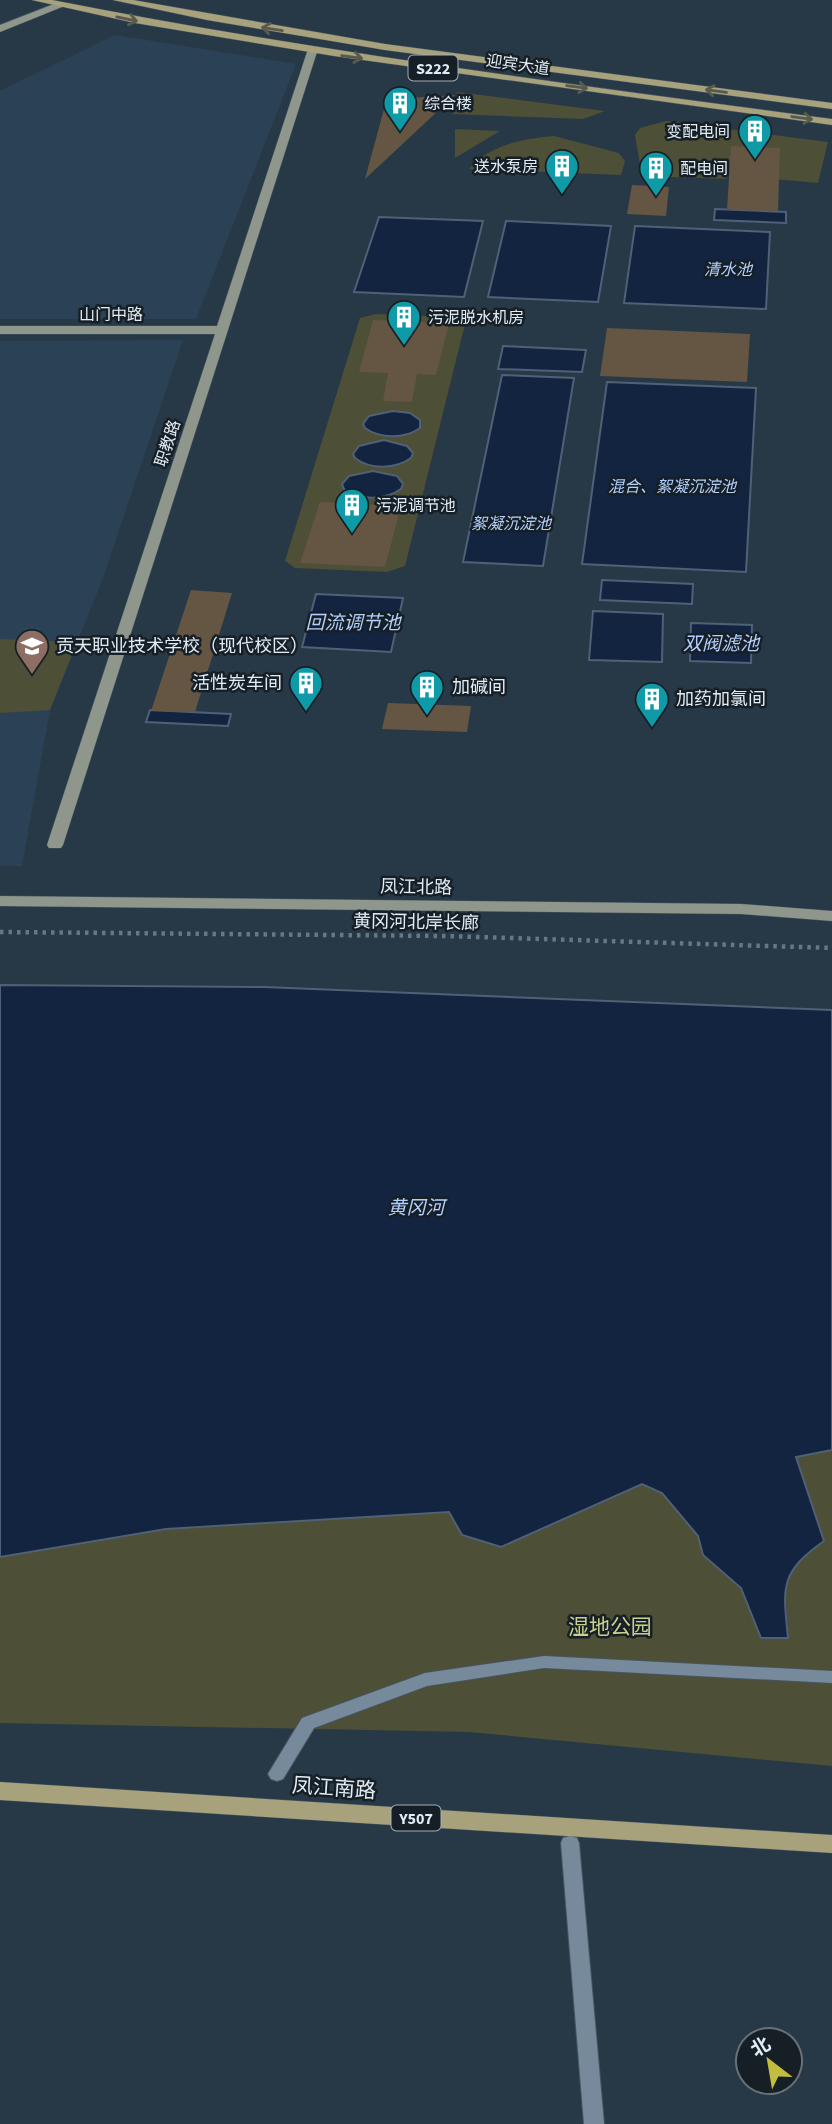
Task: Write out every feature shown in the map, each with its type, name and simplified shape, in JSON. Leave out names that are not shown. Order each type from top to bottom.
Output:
[{"type":"main road","name":"迎宾大道","points":[[37,0],[312,52],[832,122]]},
{"type":"main road","name":"迎宾大道","points":[[118,0],[211,19],[348,41],[832,106]]},
{"type":"main road","points":[[191,31],[211,19]]},
{"type":"main road","name":"凤江南路","points":[[0,1791],[832,1844]]},
{"type":"street","points":[[0,29],[59,5]]},
{"type":"street","name":"职教路","points":[[55,845],[312,52]]},
{"type":"street","name":"山门中路","points":[[0,330],[222,330]]},
{"type":"street","name":"凤江北路","points":[[0,901],[741,909],[832,916]]},
{"type":"lane","points":[[277,1774],[308,1723],[425,1680],[544,1662],[832,1677]]},
{"type":"lane","points":[[570,1843],[594,2124]]},
{"type":"path","name":"黄冈河北岸长廊","points":[[0,932],[445,936],[832,948]]},
{"type":"shaded area","points":[[115,35],[296,64],[196,319],[0,319],[0,91]]},
{"type":"shaded area","points":[[183,340],[103,578],[50,710],[22,866],[0,866],[0,341]]},
{"type":"green space","points":[[457,92],[605,111],[583,119],[452,114]]},
{"type":"green space","points":[[666,121],[828,142],[818,183],[729,175],[726,179],[642,176],[635,135],[640,128]]},
{"type":"green space","points":[[455,129],[500,131],[455,158]]},
{"type":"green space","points":[[554,136],[619,153],[625,161],[621,175],[469,169],[486,154],[508,144]]},
{"type":"green space","points":[[376,314],[456,317],[465,324],[405,566],[387,572],[295,568],[285,561],[360,318]]},
{"type":"green space","points":[[0,639],[77,642],[50,710],[0,713]]},
{"type":"green space","name":"湿地公园","points":[[832,1450],[832,1766],[469,1732],[0,1723],[0,1557],[166,1529],[450,1512],[501,1547],[642,1484],[662,1493],[698,1536],[704,1555],[741,1588],[761,1638],[788,1638],[786,1593],[790,1573],[808,1552],[824,1540],[796,1456]]},
{"type":"water","points":[[715,209],[786,212],[786,223],[714,220]]},
{"type":"water","points":[[379,217],[483,221],[464,297],[354,292]]},
{"type":"water","points":[[506,221],[611,226],[598,302],[488,297]]},
{"type":"water","name":"清水池","points":[[635,226],[770,232],[766,309],[624,303]]},
{"type":"water","points":[[503,346],[586,350],[582,372],[498,369]]},
{"type":"water","name":"絮凝沉淀池","points":[[502,375],[574,378],[543,566],[463,562]]},
{"type":"water","name":"混合、絮凝沉淀池","points":[[607,382],[756,388],[746,572],[582,564]]},
{"type":"water","points":[[393,411],[410,413],[420,420],[420,428],[400,436],[385,436],[365,428],[363,424],[369,416]]},
{"type":"water","points":[[384,440],[407,446],[413,453],[411,458],[383,467],[368,465],[355,458],[353,454],[359,446]]},
{"type":"water","points":[[373,471],[397,476],[403,484],[401,489],[372,498],[357,496],[344,489],[342,484],[349,476]]},
{"type":"water","points":[[602,580],[693,584],[692,604],[600,600]]},
{"type":"water","name":"回流调节池","points":[[316,594],[403,598],[391,652],[302,647]]},
{"type":"water","points":[[593,611],[663,614],[662,662],[589,660]]},
{"type":"water","name":"双阀滤池","points":[[691,623],[752,625],[751,663],[690,661]]},
{"type":"water","points":[[150,710],[231,714],[228,726],[146,722]]},
{"type":"water","name":"黄冈河","points":[[0,985],[264,987],[832,1010],[832,1450],[796,1457],[824,1541],[799,1562],[787,1582],[785,1606],[788,1638],[761,1638],[741,1588],[703,1555],[698,1536],[662,1493],[642,1484],[501,1547],[462,1535],[449,1512],[166,1529],[0,1557]]},
{"type":"building","name":"综合楼","points":[[455,95],[365,179],[384,109],[390,103],[409,98]]},
{"type":"building","points":[[731,146],[780,148],[778,211],[727,210]]},
{"type":"building","points":[[632,185],[669,187],[666,216],[627,214]]},
{"type":"building","name":"污泥脱水机房","points":[[373,320],[449,323],[436,375],[417,374],[412,402],[383,401],[388,373],[359,372]]},
{"type":"building","points":[[607,328],[750,334],[747,382],[600,376]]},
{"type":"building","name":"污泥调节池","points":[[320,502],[401,506],[385,567],[300,563]]},
{"type":"building","points":[[191,590],[232,593],[195,712],[151,711]]},
{"type":"building","name":"加碱间","points":[[388,703],[471,706],[467,732],[382,729]]},
{"type":"place","name":"综合楼","points":[[400,133]]},
{"type":"place","name":"变配电间","points":[[755,161]]},
{"type":"place","name":"送水泵房","points":[[562,196]]},
{"type":"place","name":"配电间","points":[[656,198]]},
{"type":"place","name":"污泥脱水机房","points":[[404,347]]},
{"type":"place","name":"污泥调节池","points":[[352,535]]},
{"type":"place","name":"贡天职业技术学校（现代校区）","points":[[32,676]]},
{"type":"place","name":"活性炭车间","points":[[306,713]]},
{"type":"place","name":"加碱间","points":[[427,717]]},
{"type":"place","name":"加药加氯间","points":[[652,729]]}]
